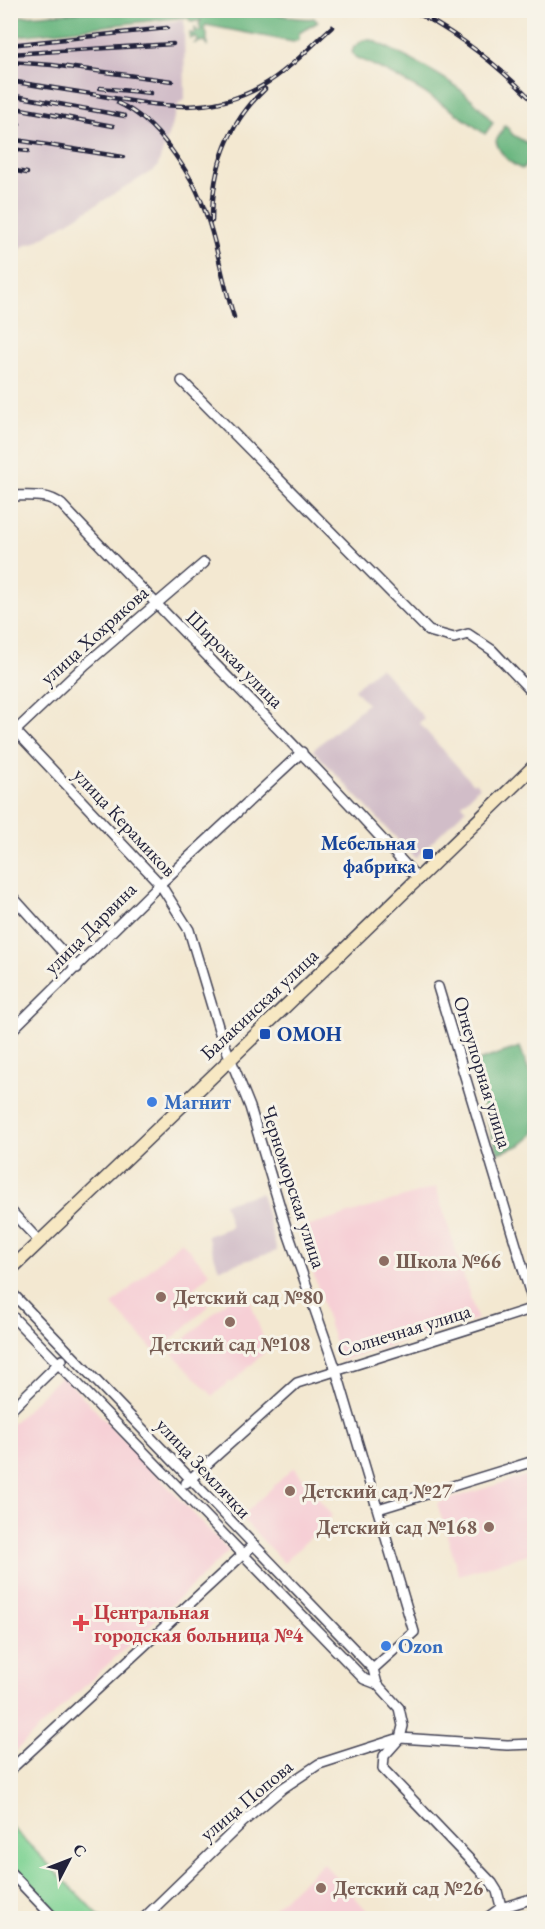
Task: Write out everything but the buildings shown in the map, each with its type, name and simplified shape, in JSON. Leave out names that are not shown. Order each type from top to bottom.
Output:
[{"type":"main road","name":"Балакинская улица","points":[[10,1270],[419,880],[534,766]]},
{"type":"street","points":[[182,381],[429,631],[454,638],[468,634],[492,650],[534,694]]},
{"type":"street","name":"Широкая улица","points":[[10,496],[47,496],[55,499],[302,752],[419,880]]},
{"type":"street","name":"улица Хохрякова","points":[[12,731],[204,563]]},
{"type":"street","name":"улица Керамиков","points":[[12,731],[160,884],[189,930],[220,1033],[230,1058]]},
{"type":"street","name":"улица Дарвина","points":[[10,1032],[160,884],[302,752]]},
{"type":"street","points":[[10,894],[77,968]]},
{"type":"street","name":"Огнеупорная улица","points":[[438,987],[534,1307]]},
{"type":"street","name":"Черноморская улица","points":[[230,1058],[250,1107],[286,1227],[336,1370],[414,1632],[373,1669]]},
{"type":"street","points":[[10,1210],[40,1242]]},
{"type":"street","name":"улица Землячки","points":[[10,1291],[373,1669]]},
{"type":"street","name":"Солнечная улица","points":[[180,1489],[297,1383],[534,1307]]},
{"type":"street","name":"улица Землячки","points":[[10,1314],[364,1679],[377,1684]]},
{"type":"street","points":[[10,1411],[70,1352]]},
{"type":"street","points":[[378,1509],[534,1461]]},
{"type":"street","points":[[10,1770],[253,1545]]},
{"type":"street","points":[[373,1669],[377,1684],[399,1708],[403,1726],[400,1738],[384,1756],[383,1769],[492,1883],[497,1891],[504,1918]]},
{"type":"street","name":"улица Попова","points":[[144,1918],[243,1822],[284,1788],[319,1764],[400,1738],[507,1745],[534,1744]]},
{"type":"street","points":[[10,1872],[54,1918]]},
{"type":"street","points":[[487,1918],[501,1908],[534,1898]]},
{"type":"shaded area","points":[[184,20],[185,100],[179,103],[157,168],[35,242],[24,246],[11,259],[11,40]]},
{"type":"shaded area","points":[[380,667],[424,718],[419,723],[473,784],[475,782],[479,787],[462,804],[466,809],[415,858],[313,750],[367,704],[354,689]]},
{"type":"shaded area","name":"Школа №66","points":[[436,1187],[477,1319],[340,1361],[300,1229]]},
{"type":"shaded area","points":[[261,1193],[277,1251],[219,1269],[207,1236],[231,1227],[224,1203]]},
{"type":"shaded area","name":"Детский сад №80","points":[[181,1241],[210,1273],[193,1289],[209,1306],[156,1353],[112,1305]]},
{"type":"shaded area","name":"Детский сад №108","points":[[246,1288],[267,1350],[232,1383],[230,1381],[213,1396],[171,1352],[234,1294]]},
{"type":"shaded area","name":"Центральная городская больница №4","points":[[62,1375],[229,1551],[11,1755],[11,1425]]},
{"type":"shaded area","name":"Детский сад №27","points":[[294,1467],[332,1516],[284,1563],[241,1517]]},
{"type":"shaded area","name":"Детский сад №168","points":[[534,1473],[534,1552],[459,1575],[437,1503]]},
{"type":"shaded area","name":"Детский сад №26","points":[[323,1863],[374,1918],[274,1918],[268,1913]]},
{"type":"green space","points":[[96,11],[268,11],[291,17],[314,18],[318,22],[299,33],[299,40],[293,42],[206,25],[204,29],[207,33],[207,45],[204,41],[195,43],[198,40],[194,37],[190,39],[190,33],[195,34],[195,28],[201,31],[199,24],[201,20],[192,22],[183,17],[11,37],[11,17]]},
{"type":"green space","points":[[363,40],[372,40],[438,74],[468,96],[493,123],[485,134],[422,91],[355,57],[352,52],[354,47]]},
{"type":"green space","points":[[505,125],[513,135],[534,147],[534,157],[522,169],[506,158],[497,145],[496,141]]},
{"type":"green space","points":[[520,1047],[534,1084],[534,1134],[521,1145],[498,1153],[469,1064]]},
{"type":"green space","points":[[10,1825],[101,1918],[58,1918],[56,1913],[11,1866]]},
{"type":"railway","points":[[411,10],[445,29],[477,51],[534,102]]},
{"type":"railway","points":[[528,10],[534,20]]},
{"type":"railway","points":[[10,81],[160,105],[181,106],[221,102],[242,96],[272,80],[332,27]]},
{"type":"railway","points":[[10,45],[167,28]]},
{"type":"railway","points":[[10,54],[173,44]]},
{"type":"railway","points":[[10,62],[52,65],[172,81]]},
{"type":"railway","points":[[100,88],[151,93]]},
{"type":"railway","points":[[212,221],[215,184],[224,149],[241,117],[265,89]]},
{"type":"railway","points":[[10,95],[125,116]]},
{"type":"railway","points":[[118,103],[153,128],[165,141],[193,183],[210,225],[234,317]]},
{"type":"railway","points":[[10,107],[113,126]]},
{"type":"railway","points":[[10,122],[19,124]]},
{"type":"railway","points":[[10,139],[123,157]]},
{"type":"railway","points":[[10,149],[28,151]]},
{"type":"railway","points":[[10,170],[27,173]]},
{"type":"place","name":"Мебельная фабрика","points":[[428,854]]},
{"type":"place","name":"ОМОН","points":[[265,1034]]},
{"type":"place","name":"Магнит","points":[[152,1102]]},
{"type":"place","name":"Школа №66","points":[[384,1261]]},
{"type":"place","name":"Детский сад №80","points":[[161,1297]]},
{"type":"place","name":"Детский сад №108","points":[[230,1322]]},
{"type":"place","name":"Детский сад №27","points":[[290,1491]]},
{"type":"place","name":"Детский сад №168","points":[[489,1527]]},
{"type":"place","name":"Центральная городская больница №4","points":[[81,1623]]},
{"type":"place","name":"Ozon","points":[[386,1646]]},
{"type":"place","name":"Детский сад №26","points":[[321,1888]]}]
